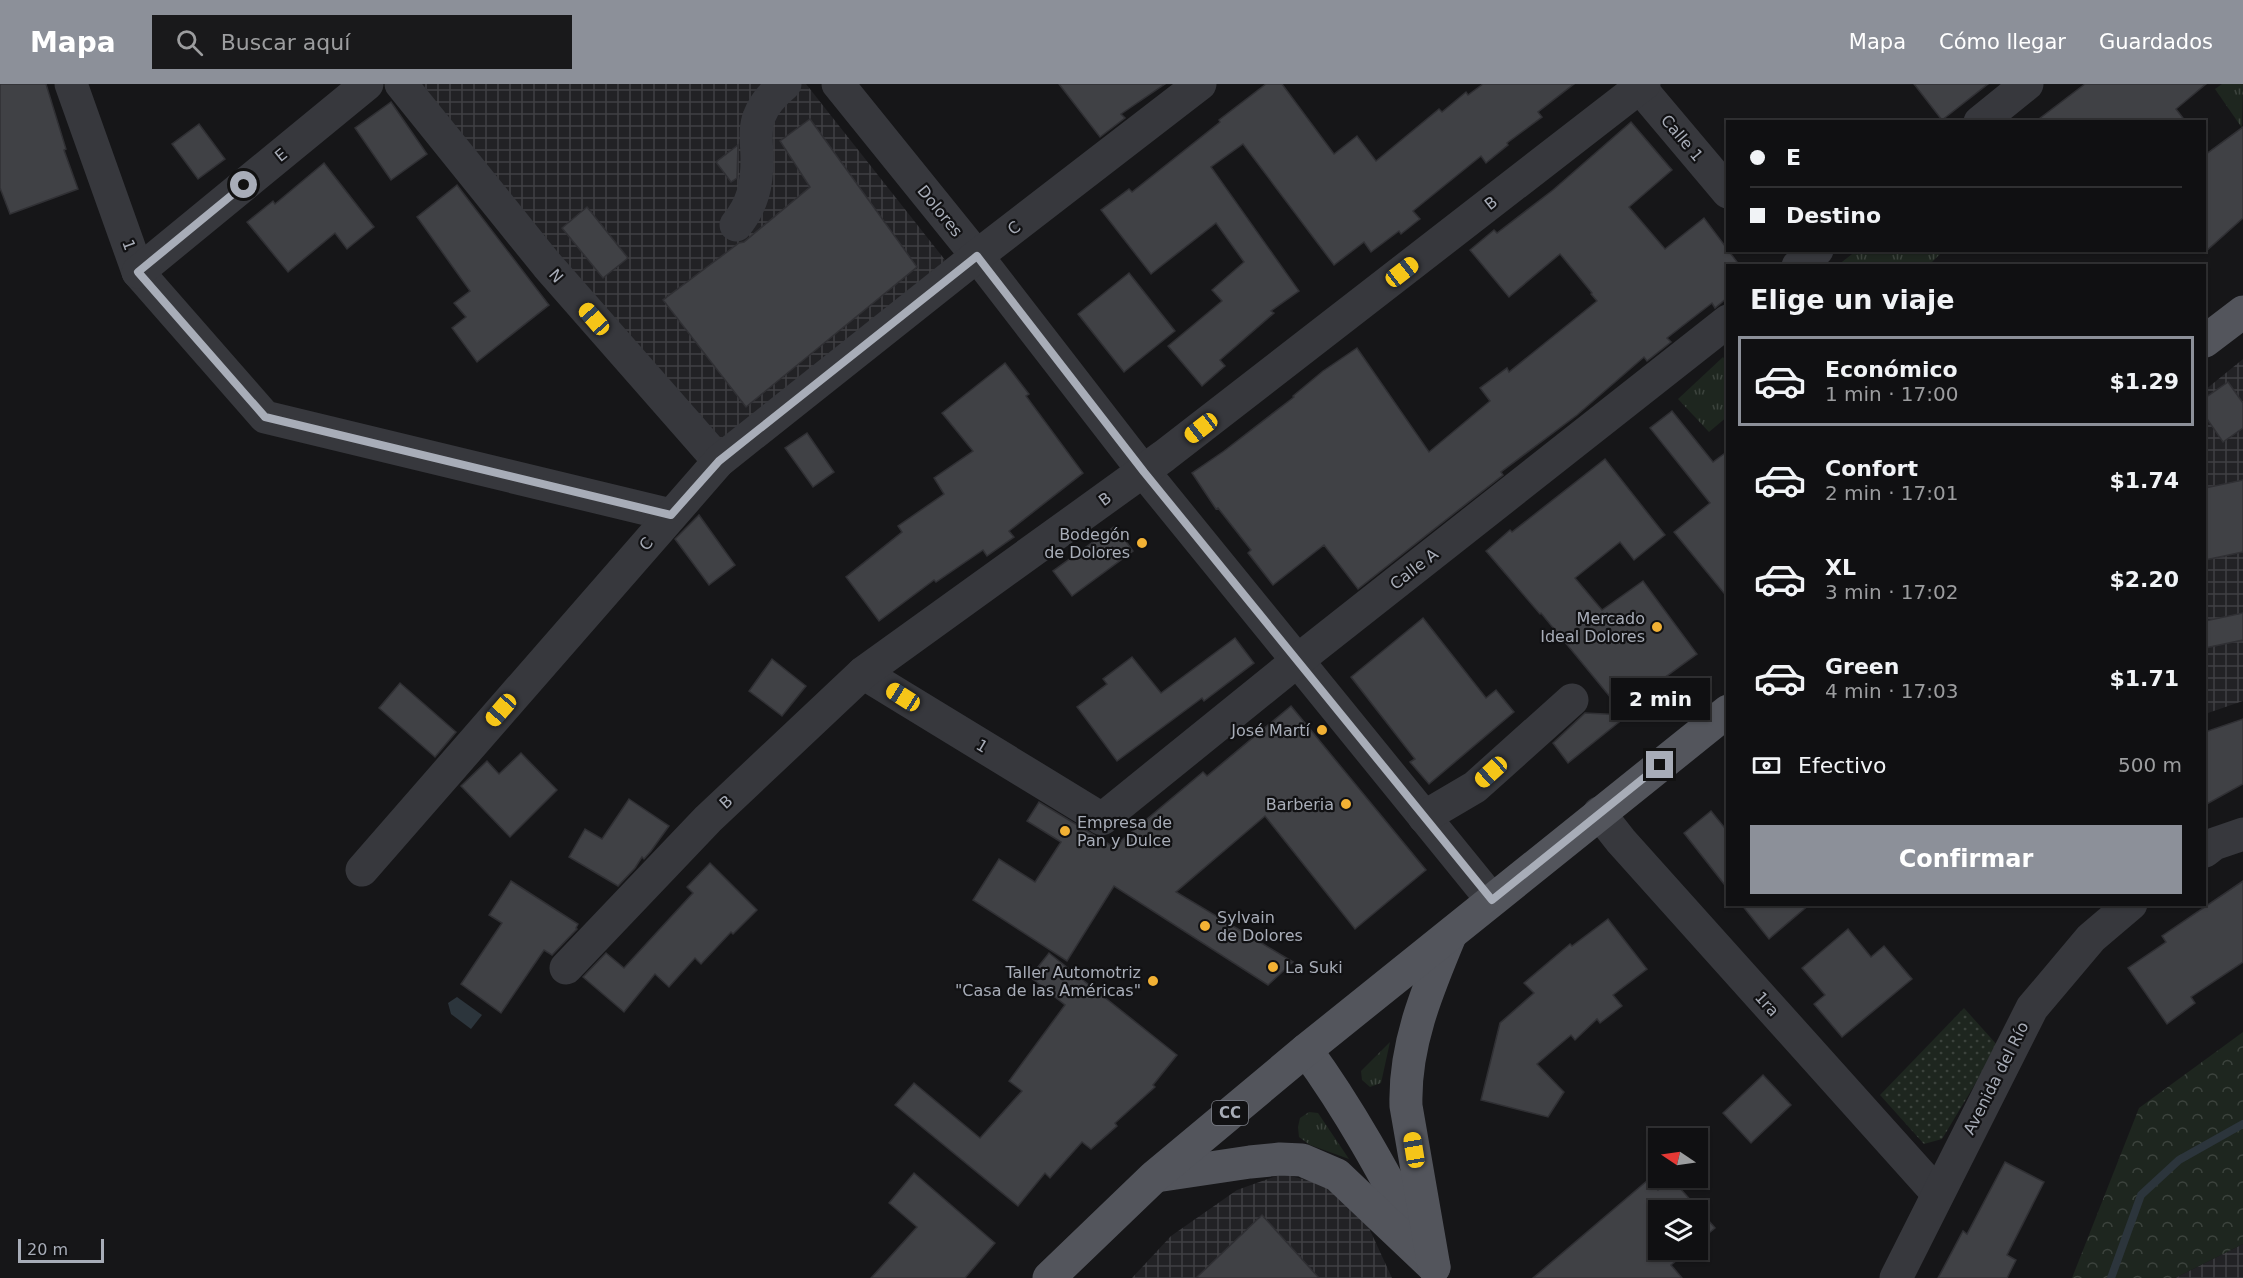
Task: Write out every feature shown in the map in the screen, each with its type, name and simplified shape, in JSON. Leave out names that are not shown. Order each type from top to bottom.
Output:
[{"type":"main road","points":[[2206,340],[2243,312]]},
{"type":"main road","name":"CC","points":[[1049,1278],[1154,1177],[1306,1050],[1726,713]]},
{"type":"main road","points":[[1435,1272],[1406,1106],[1405,1086],[1408,1059],[1423,1000],[1451,932]]},
{"type":"main road","points":[[1306,1050],[1377,1160],[1435,1272]]},
{"type":"main road","points":[[1154,1177],[1260,1161],[1302,1160],[1337,1175],[1435,1272]]},
{"type":"street","name":"1","points":[[71,84],[138,272],[265,417],[671,515]]},
{"type":"street","name":"E","points":[[138,272],[367,84]]},
{"type":"street","name":"N","points":[[401,84],[547,265],[719,461]]},
{"type":"street","points":[[736,225],[748,210],[754,190],[757,160],[756,133],[759,116],[772,95],[785,84]]},
{"type":"street","name":"Dolores","points":[[838,84],[977,256],[1144,472],[1492,900]]},
{"type":"street","name":"C","points":[[362,870],[719,461],[977,256],[1200,84]]},
{"type":"street","points":[[1982,120],[2027,84]]},
{"type":"street","name":"Calle 1","points":[[1640,85],[1726,190]]},
{"type":"street","name":"B","points":[[566,968],[708,819],[863,673],[1144,472],[1640,85]]},
{"type":"street","points":[[1779,252],[1788,264]]},
{"type":"street","points":[[1800,264],[1815,252]]},
{"type":"street","name":"Calle A","points":[[1102,819],[1726,323]]},
{"type":"street","name":"1","points":[[863,673],[1102,819]]},
{"type":"street","points":[[1424,817],[1475,787],[1572,700]]},
{"type":"street","name":"1ra","points":[[1599,813],[1621,841],[1938,1193]]},
{"type":"street","points":[[2206,850],[2214,844],[2243,834]]},
{"type":"street","name":"Avenida del Río","points":[[1896,1278],[2031,1008],[2091,939],[2129,906]]},
{"type":"shaded area","points":[[422,84],[806,84],[949,265],[710,457]]},
{"type":"shaded area","points":[[2243,359],[2243,701],[2206,714],[2206,389]]},
{"type":"shaded area","points":[[457,997],[482,1015],[471,1029],[451,1014],[448,1003]]},
{"type":"shaded area","points":[[1282,1174],[1328,1185],[1364,1217],[1392,1278],[1132,1278],[1171,1236],[1237,1190]]},
{"type":"shaded area","points":[[2243,1244],[2243,1278],[2175,1278]]},
{"type":"green space","points":[[2222,84],[2243,84],[2242,128],[2215,89]]},
{"type":"green space","points":[[1855,252],[1942,252],[1930,264],[1839,264]]},
{"type":"green space","points":[[1723,357],[1726,361],[1726,418],[1709,432],[1678,399]]},
{"type":"green space","points":[[1964,1008],[1998,1046],[1942,1139],[1924,1144],[1880,1095]]},
{"type":"green space","points":[[2243,1032],[2243,1244],[2175,1278],[2072,1278],[2139,1108]]},
{"type":"green space","points":[[1390,1042],[1381,1083],[1370,1087],[1362,1080],[1361,1071]]},
{"type":"green space","points":[[1309,1112],[1318,1113],[1349,1159],[1310,1145],[1299,1137],[1300,1118]]},
{"type":"building","points":[[0,84],[46,84],[66,149],[64,150],[78,189],[10,214],[0,188]]},
{"type":"building","points":[[1059,84],[1165,84],[1121,114],[1125,118],[1100,137]]},
{"type":"building","points":[[1266,84],[1282,84],[1334,154],[1357,136],[1376,161],[1439,109],[1442,112],[1466,92],[1468,95],[1483,84],[1574,84],[1538,112],[1542,117],[1507,143],[1508,145],[1486,163],[1481,156],[1413,211],[1420,219],[1401,234],[1399,231],[1371,252],[1364,242],[1334,265],[1243,144],[1211,167],[1299,291],[1271,311],[1274,313],[1220,360],[1225,366],[1202,386],[1168,346],[1222,301],[1212,290],[1244,262],[1216,223],[1151,274],[1101,210],[1129,189],[1132,192]]},
{"type":"building","points":[[1914,84],[1988,84],[1942,120]]},
{"type":"building","points":[[2085,84],[2206,84],[2176,109],[2184,120],[2038,120]]},
{"type":"building","points":[[391,102],[427,154],[391,180],[355,128]]},
{"type":"building","points":[[810,119],[917,267],[746,407],[663,300],[739,243],[744,242],[810,187],[780,141]]},
{"type":"building","points":[[1631,122],[1672,170],[1629,207],[1665,249],[1704,218],[1726,247],[1726,252],[1730,252],[1738,264],[1726,264],[1726,299],[1715,308],[1712,303],[1667,338],[1671,342],[1647,361],[1644,357],[1577,415],[1501,472],[1503,475],[1358,589],[1324,545],[1273,585],[1248,553],[1251,550],[1218,508],[1216,509],[1192,473],[1294,397],[1323,371],[1357,348],[1429,452],[1490,401],[1480,388],[1507,368],[1509,372],[1597,301],[1560,254],[1509,297],[1470,250],[1494,230],[1497,233],[1553,190]]},
{"type":"building","points":[[199,124],[225,159],[198,179],[172,144]]},
{"type":"building","points":[[2243,127],[2243,218],[2206,251],[2206,154]]},
{"type":"building","points":[[738,145],[737,178],[731,182],[716,162]]},
{"type":"building","points":[[324,163],[374,227],[347,249],[335,233],[288,272],[247,222],[273,201],[275,204]]},
{"type":"building","points":[[457,185],[549,305],[477,362],[452,328],[466,317],[454,303],[470,291],[417,217]]},
{"type":"building","points":[[587,207],[628,258],[603,278],[562,228]]},
{"type":"building","points":[[1129,273],[1175,331],[1124,372],[1078,314]]},
{"type":"building","points":[[1005,363],[1029,394],[1026,396],[1083,473],[1009,531],[1014,537],[987,556],[983,550],[936,582],[934,580],[879,621],[846,577],[902,532],[898,526],[944,494],[934,478],[973,451],[942,413]]},
{"type":"building","points":[[2228,382],[2243,403],[2243,428],[2223,442],[2206,417],[2206,397]]},
{"type":"building","points":[[1672,411],[1713,462],[1726,452],[1726,596],[1674,532],[1710,503],[1650,428]]},
{"type":"building","points":[[807,433],[834,472],[813,487],[785,448]]},
{"type":"building","points":[[1605,459],[1665,535],[1634,560],[1620,542],[1575,578],[1602,610],[1643,581],[1697,654],[1660,681],[1664,686],[1568,763],[1553,743],[1585,713],[1625,715],[1541,613],[1486,551],[1510,530],[1512,532]]},
{"type":"building","points":[[2243,480],[2243,552],[2206,560],[2206,488]]},
{"type":"building","points":[[699,515],[735,565],[709,585],[675,539]]},
{"type":"building","points":[[1115,526],[1133,551],[1072,596],[1053,571]]},
{"type":"building","points":[[2243,613],[2243,640],[2206,648],[2206,621]]},
{"type":"building","points":[[1423,618],[1486,698],[1496,690],[1514,712],[1429,784],[1410,762],[1415,759],[1351,677]]},
{"type":"building","points":[[1235,638],[1254,663],[1204,701],[1202,698],[1117,761],[1077,707],[1107,684],[1103,679],[1132,657],[1161,693]]},
{"type":"building","points":[[772,659],[806,686],[782,716],[749,691]]},
{"type":"building","points":[[400,683],[456,732],[435,757],[379,708]]},
{"type":"building","points":[[1291,706],[1426,870],[1355,929],[1265,816],[1176,892],[1293,962],[1268,985],[1114,886],[1067,961],[973,900],[999,859],[1035,882],[1061,842],[1027,821],[1039,802],[1117,849],[1122,840],[1203,772],[1207,776]]},
{"type":"building","points":[[2243,719],[2243,784],[2206,804],[2206,732]]},
{"type":"building","points":[[521,753],[557,790],[510,837],[461,786],[487,761],[499,774]]},
{"type":"building","points":[[629,799],[669,826],[651,851],[644,859],[642,857],[618,886],[569,857],[585,829],[602,839]]},
{"type":"building","points":[[1711,811],[1726,830],[1726,886],[1684,833]]},
{"type":"building","points":[[710,863],[757,910],[733,934],[731,932],[701,964],[695,958],[669,987],[655,974],[624,1012],[583,977],[606,953],[624,968],[693,893],[687,887]]},
{"type":"building","points":[[511,881],[578,924],[577,929],[552,955],[544,950],[501,1013],[461,984],[502,923],[489,915]]},
{"type":"building","points":[[2243,881],[2243,962],[2191,997],[2195,1003],[2167,1024],[2128,968],[2166,942],[2162,936]]},
{"type":"building","points":[[1743,906],[1808,906],[1769,939]]},
{"type":"building","points":[[1608,919],[1647,969],[1613,995],[1622,1006],[1600,1023],[1597,1019],[1575,1040],[1571,1035],[1537,1064],[1564,1092],[1548,1117],[1481,1100],[1500,1023],[1534,993],[1524,983],[1570,944],[1572,946]]},
{"type":"building","points":[[1848,929],[1871,957],[1884,946],[1912,979],[1842,1037],[1814,1004],[1825,995],[1802,968]]},
{"type":"building","points":[[1049,953],[1177,1055],[1153,1085],[1155,1087],[1115,1123],[1117,1126],[1091,1149],[1082,1142],[1050,1178],[1045,1173],[1018,1206],[895,1105],[914,1083],[980,1138],[1022,1091],[1009,1081],[1065,1005],[1030,977]]},
{"type":"building","points":[[1763,1075],[1791,1105],[1751,1143],[1723,1113]]},
{"type":"building","points":[[2005,1162],[2044,1182],[2007,1255],[2016,1260],[2007,1278],[1938,1278],[1963,1231],[1967,1234]]},
{"type":"building","points":[[914,1173],[995,1243],[965,1278],[871,1278],[917,1227],[889,1203]]},
{"type":"building","points":[[1648,1180],[1648,1188],[1658,1190],[1680,1188],[1690,1200],[1648,1200],[1648,1260],[1677,1260],[1671,1265],[1682,1278],[1533,1278]]},
{"type":"building","points":[[1262,1215],[1319,1278],[1196,1278]]},
{"type":"building","points":[[1708,1220],[1715,1228],[1708,1234]]},
{"type":"waterway","points":[[2111,1278],[2141,1195],[2179,1160],[2243,1124]]},
{"type":"place","name":"Bodegón de Dolores","points":[[1142,543]]},
{"type":"place","name":"Mercado Ideal Dolores","points":[[1657,627]]},
{"type":"place","name":"José Martí","points":[[1322,730]]},
{"type":"place","name":"Barberia","points":[[1346,804]]},
{"type":"place","name":"Empresa de Pan y Dulce","points":[[1065,831]]},
{"type":"place","name":"Sylvain de Dolores","points":[[1205,926]]},
{"type":"place","name":"La Suki","points":[[1273,967]]},
{"type":"place","name":"Taller Automotriz \"Casa de las Américas\"","points":[[1153,981]]},
{"type":"route","points":[[244,185],[138,272],[265,417],[671,515],[719,461],[977,256],[1144,472],[1492,900],[1660,765]]}]
